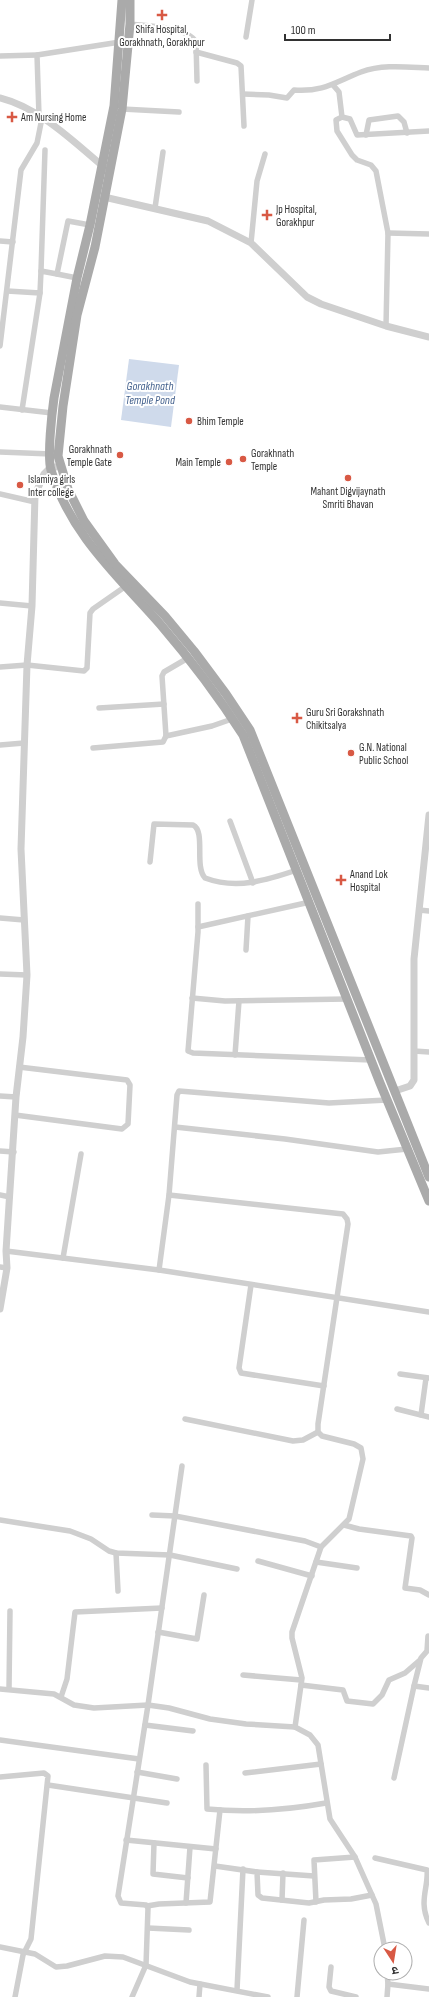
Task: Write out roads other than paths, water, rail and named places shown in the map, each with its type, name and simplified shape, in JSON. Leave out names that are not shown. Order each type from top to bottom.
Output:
[{"type":"main road","points":[[122,0],[116,98],[106,169],[104,197],[96,247],[77,315],[63,406],[58,456],[68,490],[84,520],[111,558],[165,616],[194,651],[247,725],[428,1172]]},
{"type":"main road","points":[[130,0],[130,24],[122,110],[77,278],[52,413],[50,468],[60,494],[82,534],[96,554],[126,586],[188,658],[232,718],[243,736],[310,902],[371,1060],[429,1201]]},
{"type":"street","points":[[246,37],[252,0]]},
{"type":"street","points":[[130,24],[161,27],[190,36],[196,42],[197,81]]},
{"type":"street","points":[[0,56],[37,55],[120,42]]},
{"type":"street","points":[[196,52],[237,63],[242,71],[244,126]]},
{"type":"street","points":[[0,346],[3,303],[7,291],[21,170],[37,143],[40,117],[37,55]]},
{"type":"street","points":[[242,94],[269,94],[287,98],[294,90],[323,89],[333,85],[337,81],[351,78],[360,72],[375,68],[391,66],[429,68]]},
{"type":"street","points":[[333,85],[339,92],[342,117]]},
{"type":"street","points":[[0,98],[10,101],[40,117],[106,169]]},
{"type":"street","points":[[122,110],[179,112]]},
{"type":"street","points":[[366,135],[369,120],[387,116],[398,116],[404,122],[407,133]]},
{"type":"street","points":[[386,326],[388,233],[376,171],[371,165],[357,160],[352,155],[337,131],[336,120],[342,117],[350,119],[357,134],[366,135],[429,131]]},
{"type":"street","points":[[22,410],[40,293],[45,150]]},
{"type":"street","points":[[154,208],[163,152]]},
{"type":"street","points":[[251,243],[257,181],[265,154]]},
{"type":"street","points":[[104,197],[208,221],[251,243],[307,297],[321,304],[386,326],[429,337]]},
{"type":"street","points":[[57,274],[68,221],[90,225]]},
{"type":"street","points":[[388,233],[429,234]]},
{"type":"street","points":[[0,241],[12,242]]},
{"type":"street","points":[[41,271],[77,278]]},
{"type":"street","points":[[7,291],[40,293]]},
{"type":"street","points":[[0,407],[52,413]]},
{"type":"street","points":[[0,452],[51,454]]},
{"type":"street","points":[[0,1309],[3,1268],[6,1251],[14,1152],[16,1097],[27,975],[21,849],[27,665],[32,606],[35,495],[44,474],[50,468],[62,466]]},
{"type":"street","points":[[0,494],[35,502]]},
{"type":"street","points":[[0,667],[27,665],[84,671],[87,668],[90,614],[93,609],[126,586]]},
{"type":"street","points":[[0,603],[32,606]]},
{"type":"street","points":[[93,748],[163,742],[166,736],[162,683],[164,672],[188,658]]},
{"type":"street","points":[[99,708],[164,704]]},
{"type":"street","points":[[166,736],[212,726],[232,718]]},
{"type":"street","points":[[0,745],[24,743]]},
{"type":"street","points":[[395,1091],[413,1084],[414,959],[418,910],[427,847],[429,815]]},
{"type":"street","points":[[230,821],[253,883]]},
{"type":"street","points":[[150,862],[154,824],[193,825],[199,832],[200,869],[205,878],[234,883],[253,883],[297,870]]},
{"type":"street","points":[[198,927],[310,902]]},
{"type":"street","points":[[198,904],[198,927],[188,1051],[193,1054],[371,1060]]},
{"type":"street","points":[[418,910],[429,911]]},
{"type":"street","points":[[246,950],[248,916]]},
{"type":"street","points":[[0,918],[24,920]]},
{"type":"street","points":[[0,974],[27,975]]},
{"type":"street","points":[[192,998],[239,1000],[348,999]]},
{"type":"street","points":[[236,1055],[239,1000]]},
{"type":"street","points":[[414,1051],[429,1052]]},
{"type":"street","points":[[15,1115],[122,1129],[128,1124],[130,1085],[126,1080],[19,1067]]},
{"type":"street","points":[[158,1270],[169,1195],[177,1095],[183,1090],[329,1103],[387,1100]]},
{"type":"street","points":[[0,1096],[16,1097]]},
{"type":"street","points":[[175,1127],[285,1139],[378,1152],[407,1149]]},
{"type":"street","points":[[0,1151],[14,1152]]},
{"type":"street","points":[[63,1258],[81,1154]]},
{"type":"street","points":[[0,1195],[10,1197]]},
{"type":"street","points":[[169,1195],[343,1214],[347,1219],[348,1224],[318,1432]]},
{"type":"street","points":[[6,1251],[158,1270],[429,1312]]},
{"type":"street","points":[[251,1285],[239,1368],[241,1373],[324,1386]]},
{"type":"street","points":[[400,1374],[428,1378],[421,1415]]},
{"type":"street","points":[[397,1409],[429,1416]]},
{"type":"street","points":[[185,1419],[293,1441],[303,1440],[318,1432]]},
{"type":"street","points":[[295,1727],[301,1672],[292,1638],[321,1547],[349,1519],[363,1459],[361,1448],[354,1444],[322,1436],[318,1432]]},
{"type":"street","points":[[182,1466],[148,1706],[126,1840],[118,1900],[121,1903],[147,1906],[159,1904],[210,1902],[220,1810]]},
{"type":"street","points":[[152,1515],[175,1516],[305,1541],[321,1547]]},
{"type":"street","points":[[0,1520],[70,1531],[91,1539],[109,1551],[116,1553],[170,1555],[237,1569]]},
{"type":"street","points":[[344,1525],[359,1529],[411,1536],[405,1588],[420,1590],[429,1595]]},
{"type":"street","points":[[116,1553],[118,1591]]},
{"type":"street","points":[[258,1560],[312,1576]]},
{"type":"street","points":[[316,1562],[357,1568]]},
{"type":"street","points":[[158,1632],[197,1639],[204,1595]]},
{"type":"street","points":[[61,1697],[67,1679],[74,1612],[162,1608]]},
{"type":"street","points":[[9,1689],[10,1612]]},
{"type":"street","points":[[243,1675],[301,1682],[343,1690],[347,1701],[373,1704],[382,1695],[389,1680],[405,1673],[427,1652],[428,1636]]},
{"type":"street","points":[[394,1778],[420,1660]]},
{"type":"street","points":[[414,1686],[429,1688]]},
{"type":"street","points":[[0,1688],[54,1694],[74,1705],[94,1708],[148,1706],[169,1708],[210,1719],[246,1724],[295,1727],[315,1740],[318,1746],[326,1803],[330,1819],[355,1857],[376,1904],[383,1941]]},
{"type":"street","points":[[145,1725],[193,1731]]},
{"type":"street","points":[[0,1740],[139,1758]]},
{"type":"street","points":[[245,1773],[320,1764]]},
{"type":"street","points":[[206,1765],[206,1808],[220,1810],[278,1810],[326,1803]]},
{"type":"street","points":[[137,1772],[177,1779]]},
{"type":"street","points":[[0,1777],[44,1774],[48,1776],[31,1939],[25,1952],[15,1997]]},
{"type":"street","points":[[48,1785],[133,1796],[167,1803]]},
{"type":"street","points":[[126,1840],[216,1849]]},
{"type":"street","points":[[154,1843],[153,1874],[188,1878]]},
{"type":"street","points":[[186,1903],[190,1847]]},
{"type":"street","points":[[316,1902],[313,1863],[315,1860],[355,1857]]},
{"type":"street","points":[[375,1858],[425,1869],[429,1872],[424,1910],[429,1923]]},
{"type":"street","points":[[214,1866],[257,1872],[314,1876]]},
{"type":"street","points":[[238,1990],[242,1869]]},
{"type":"street","points":[[257,1872],[258,1896],[262,1898],[304,1903],[324,1900],[351,1899],[372,1895]]},
{"type":"street","points":[[282,1900],[283,1873]]},
{"type":"street","points":[[132,1997],[146,1965],[148,1928],[147,1906]]},
{"type":"street","points":[[297,1997],[304,1920]]},
{"type":"street","points":[[148,1928],[189,1930]]},
{"type":"street","points":[[0,1947],[39,1956],[56,1967],[66,1966],[97,1957],[123,1956],[180,1979],[238,1990],[249,1995],[268,1997]]},
{"type":"street","points":[[331,1967],[329,1987],[331,1990],[356,1997]]},
{"type":"street","points":[[387,1997],[388,1981]]},
{"type":"street","points":[[199,1997],[200,1984]]},
{"type":"street","points":[[388,1984],[429,1989]]},
{"type":"water","name":"Gorakhnath Temple Pond","points":[[129,359],[179,365],[171,427],[121,420]]},
{"type":"place","name":"Shifa Hospital, Gorakhnath, Gorakhpur","points":[[162,15]]},
{"type":"place","name":"Am Nursing Home","points":[[12,117]]},
{"type":"place","name":"Jp Hospital, Gorakhpur","points":[[267,215]]},
{"type":"place","name":"Bhim Temple","points":[[189,421]]},
{"type":"place","name":"Gorakhnath Temple Gate","points":[[120,455]]},
{"type":"place","name":"Gorakhnath Temple","points":[[243,459]]},
{"type":"place","name":"Main Temple","points":[[229,462]]},
{"type":"place","name":"Mahant Digvijaynath Smriti Bhavan","points":[[348,478]]},
{"type":"place","name":"Islamiya girls Inter college","points":[[20,485]]},
{"type":"place","name":"Guru Sri Gorakshnath Chikitsalya","points":[[297,718]]},
{"type":"place","name":"G.N. National Public School","points":[[351,753]]},
{"type":"place","name":"Anand Lok Hospital","points":[[341,880]]}]
